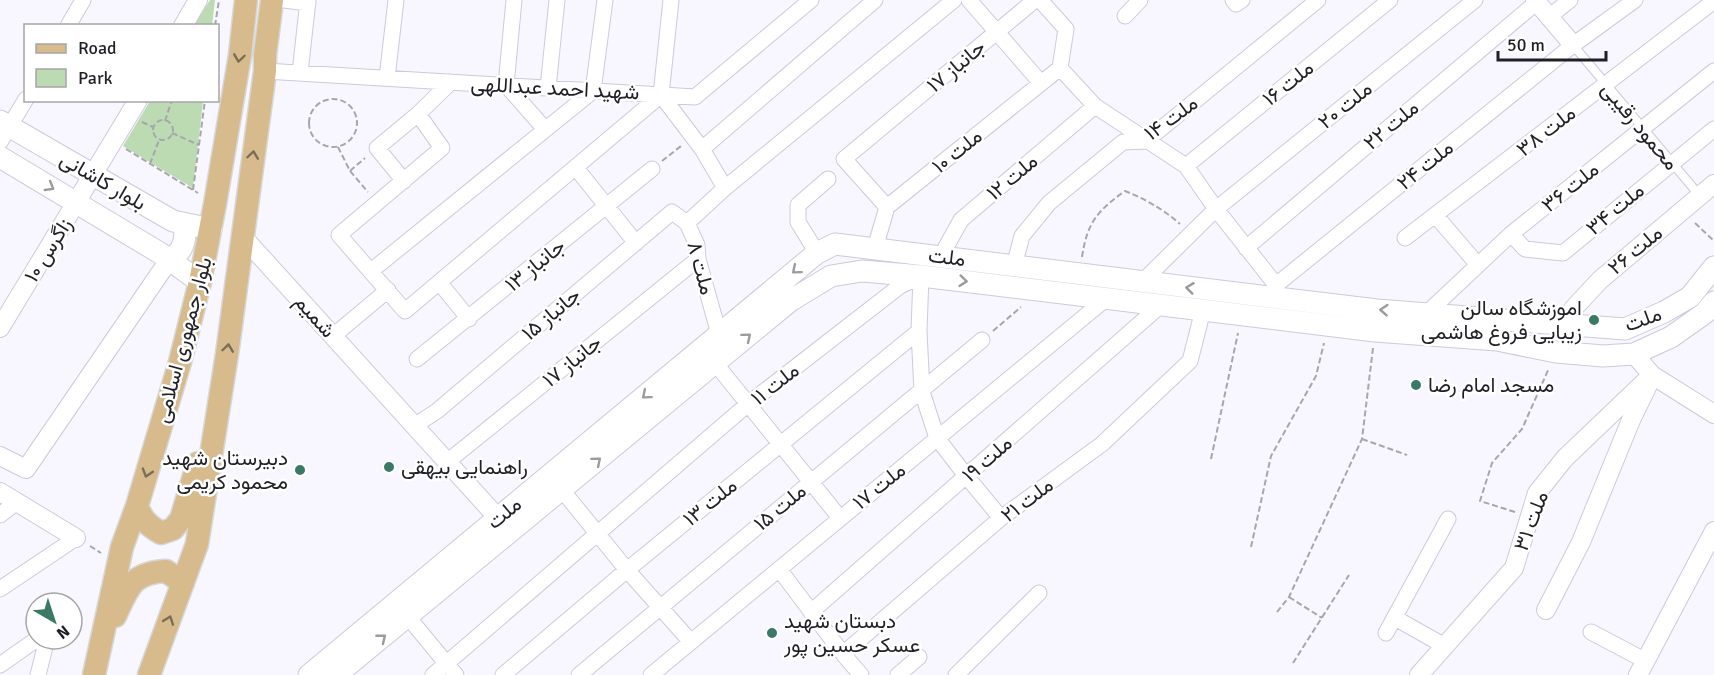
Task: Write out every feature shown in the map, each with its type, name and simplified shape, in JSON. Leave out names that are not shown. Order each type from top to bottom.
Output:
[{"type":"main road","name":"بلوار جمهوری اسلامی","points":[[94,675],[122,547],[137,506],[180,362],[200,282],[240,55],[246,0]]},
{"type":"main road","name":"بلوار جمهوری اسلامی","points":[[149,675],[197,544],[243,237],[272,0]]},
{"type":"main road","name":"بلوار کاشانی","points":[[3,130],[93,175],[172,221],[211,229]]},
{"type":"main road","name":"بلوار کاشانی","points":[[0,157],[169,260],[200,282]]},
{"type":"main road","points":[[169,260],[184,244],[183,223]]},
{"type":"main road","name":"ملت","points":[[309,675],[817,253],[835,244],[1142,282],[1273,301],[1625,329],[1664,312],[1689,297],[1714,267]]},
{"type":"main road","points":[[921,276],[933,255]]},
{"type":"main road","name":"ملت","points":[[336,675],[790,301],[831,276],[862,271],[921,276],[1242,315],[1273,301],[1328,325],[1375,331],[1497,339],[1556,352],[1603,356],[1634,354],[1671,337],[1705,313],[1714,302]]},
{"type":"main road","points":[[1497,339],[1500,318]]},
{"type":"main road","points":[[137,506],[141,518],[161,533],[173,529],[181,519],[222,382]]},
{"type":"main road","points":[[100,649],[128,589],[140,576],[166,571],[183,583]]},
{"type":"street","points":[[69,24],[83,0]]},
{"type":"street","points":[[184,24],[198,0]]},
{"type":"street","points":[[284,0],[308,2],[300,73]]},
{"type":"street","points":[[387,78],[396,0]]},
{"type":"street","points":[[514,0],[507,85],[544,128]]},
{"type":"street","points":[[548,88],[557,0]]},
{"type":"street","points":[[370,271],[544,128],[593,91],[605,0]]},
{"type":"street","points":[[418,114],[442,148],[339,235],[405,311],[661,95],[671,0]]},
{"type":"street","name":"شهید احمد عبداللهی","points":[[265,71],[695,97],[811,0]]},
{"type":"street","points":[[698,143],[876,0]]},
{"type":"street","points":[[661,95],[698,143],[725,188],[954,0]]},
{"type":"street","points":[[969,0],[1041,83]]},
{"type":"street","name":"جانباز ۱۷","points":[[887,207],[844,159],[1035,0]]},
{"type":"street","points":[[1040,0],[1066,29],[1060,68],[1095,106],[1186,166],[1246,248],[1273,301]]},
{"type":"street","points":[[1125,16],[1140,0]]},
{"type":"street","points":[[1233,0],[1236,4],[1242,0]]},
{"type":"street","name":"ملت ۱۴","points":[[1014,266],[1022,236],[1049,203],[1123,142],[1146,141],[1318,0]]},
{"type":"street","name":"ملت ۱۶","points":[[1186,166],[1390,0]]},
{"type":"street","name":"ملت ۲۰","points":[[1142,282],[1216,209],[1475,0]]},
{"type":"street","points":[[1549,17],[1570,0]]},
{"type":"street","name":"ملت ۲۴","points":[[1273,301],[1573,45],[1635,0]]},
{"type":"street","name":"محمود رقیبی","points":[[1536,1],[1573,45]]},
{"type":"street","name":"ملت ۲۲","points":[[1246,248],[1536,1]]},
{"type":"street","name":"ملت ۳۸","points":[[1405,238],[1714,1]]},
{"type":"street","name":"ملت ۱۰","points":[[887,207],[1060,68]]},
{"type":"street","name":"ملت ۳۶","points":[[1427,313],[1511,234],[1714,70]]},
{"type":"street","points":[[404,182],[377,148],[418,114],[451,82]]},
{"type":"street","points":[[3,130],[24,102]]},
{"type":"street","name":"زاگرس ۱۰","points":[[0,328],[137,102]]},
{"type":"street","name":"ملت ۱۲","points":[[933,255],[961,220],[1095,106]]},
{"type":"street","name":"ملت ۳۴","points":[[1511,234],[1525,249],[1563,253],[1714,129]]},
{"type":"street","points":[[576,168],[636,243]]},
{"type":"street","name":"جانباز ۱۳","points":[[417,359],[470,319],[652,169]]},
{"type":"street","points":[[817,253],[798,222],[798,205],[828,179]]},
{"type":"street","name":"ملت ۸","points":[[719,334],[698,259],[697,245],[687,224],[725,188]]},
{"type":"street","name":"ملت ۲۶","points":[[1566,324],[1573,309],[1600,280],[1707,190]]},
{"type":"street","points":[[875,248],[887,207]]},
{"type":"street","name":"جانباز ۱۵","points":[[414,426],[437,411],[672,212],[687,224]]},
{"type":"street","points":[[1436,216],[1478,265]]},
{"type":"street","name":"شمیم","points":[[243,237],[498,518]]},
{"type":"street","name":"جانباز ۱۷","points":[[447,462],[698,259]]},
{"type":"street","points":[[0,456],[26,469],[169,260]]},
{"type":"street","points":[[921,276],[919,331],[922,392],[938,438],[1001,518]]},
{"type":"street","name":"ملت ۱۱","points":[[433,675],[452,669],[598,532],[748,404],[900,286],[921,276]]},
{"type":"street","points":[[439,282],[470,319]]},
{"type":"street","points":[[333,336],[388,290]]},
{"type":"street","name":"ملت ۱۷","points":[[651,675],[1107,298]]},
{"type":"street","name":"ملت ۱۹","points":[[811,612],[1161,305]]},
{"type":"street","name":"ملت ۲۱","points":[[843,654],[1001,518],[1102,444],[1190,361],[1203,310]]},
{"type":"street","name":"ملت ۱۳","points":[[503,675],[627,570],[919,331]]},
{"type":"street","name":"ملت ۱۵","points":[[579,675],[982,340]]},
{"type":"street","points":[[1634,354],[1652,375],[1714,414]]},
{"type":"street","points":[[715,363],[840,518]]},
{"type":"street","points":[[1546,610],[1581,542],[1652,375]]},
{"type":"street","name":"ملت ۳۱","points":[[1419,675],[1443,645],[1514,568],[1537,493],[1565,458],[1652,375]]},
{"type":"street","points":[[562,490],[627,570],[691,642]]},
{"type":"street","points":[[0,492],[75,538],[0,589]]},
{"type":"street","points":[[0,515],[17,502]]},
{"type":"street","points":[[1386,633],[1448,519]]},
{"type":"street","points":[[1591,633],[1642,668],[1714,531]]},
{"type":"street","points":[[779,569],[861,675]]},
{"type":"street","points":[[956,675],[1039,592]]},
{"type":"street","points":[[408,617],[452,669]]},
{"type":"street","points":[[1395,618],[1443,645]]},
{"type":"street","points":[[0,665],[24,648]]},
{"type":"street","points":[[39,675],[44,651]]},
{"type":"street","points":[[898,675],[920,657]]},
{"type":"lane","name":"محمود رقیبی","points":[[1573,45],[1671,162],[1707,190]]},
{"type":"path","points":[[215,24],[219,0]]},
{"type":"path","points":[[329,99],[348,104],[353,109],[358,122],[355,135],[350,141],[338,147],[331,148],[318,143],[310,132],[310,118],[316,106],[329,99]]},
{"type":"path","points":[[165,121],[171,102]]},
{"type":"path","points":[[193,190],[205,102]]},
{"type":"path","points":[[160,121],[165,121],[172,127],[172,133],[168,139],[159,140],[153,134],[153,127],[160,121]]},
{"type":"path","points":[[172,133],[199,145]]},
{"type":"path","points":[[150,164],[159,140]]},
{"type":"path","points":[[113,141],[215,204]]},
{"type":"path","points":[[652,169],[698,143]]},
{"type":"path","points":[[338,147],[350,171],[379,203]]},
{"type":"path","points":[[350,171],[377,148]]},
{"type":"path","points":[[1079,274],[1085,234],[1102,207],[1125,191],[1168,213],[1191,234]]},
{"type":"path","points":[[1683,210],[1714,241]]},
{"type":"path","points":[[982,340],[1040,290]]},
{"type":"path","points":[[1211,459],[1242,315]]},
{"type":"path","points":[[1251,547],[1271,456],[1316,376],[1328,325]]},
{"type":"path","points":[[1277,612],[1289,597],[1362,439],[1375,331]]},
{"type":"path","points":[[1530,516],[1480,501],[1492,463],[1522,429],[1556,352]]},
{"type":"path","points":[[1362,439],[1407,455]]},
{"type":"path","points":[[75,538],[118,564]]},
{"type":"path","points":[[1293,663],[1348,575]]},
{"type":"path","points":[[1289,597],[1322,618]]},
{"type":"green space","points":[[210,0],[215,0],[212,24],[195,24]]},
{"type":"green space","points":[[149,102],[203,102],[193,188],[123,146]]},
{"type":"place","name":"اموزشگاه سالن زیبایی فروغ هاشمی","points":[[1594,320]]},
{"type":"place","name":"مسجد امام رضا","points":[[1416,385]]},
{"type":"place","name":"راهنمایی بیهقی","points":[[389,467]]},
{"type":"place","name":"دبیرستان شهید محمود کریمی","points":[[300,470]]},
{"type":"place","name":"دبستان شهید عسکر حسین پور","points":[[772,633]]}]
